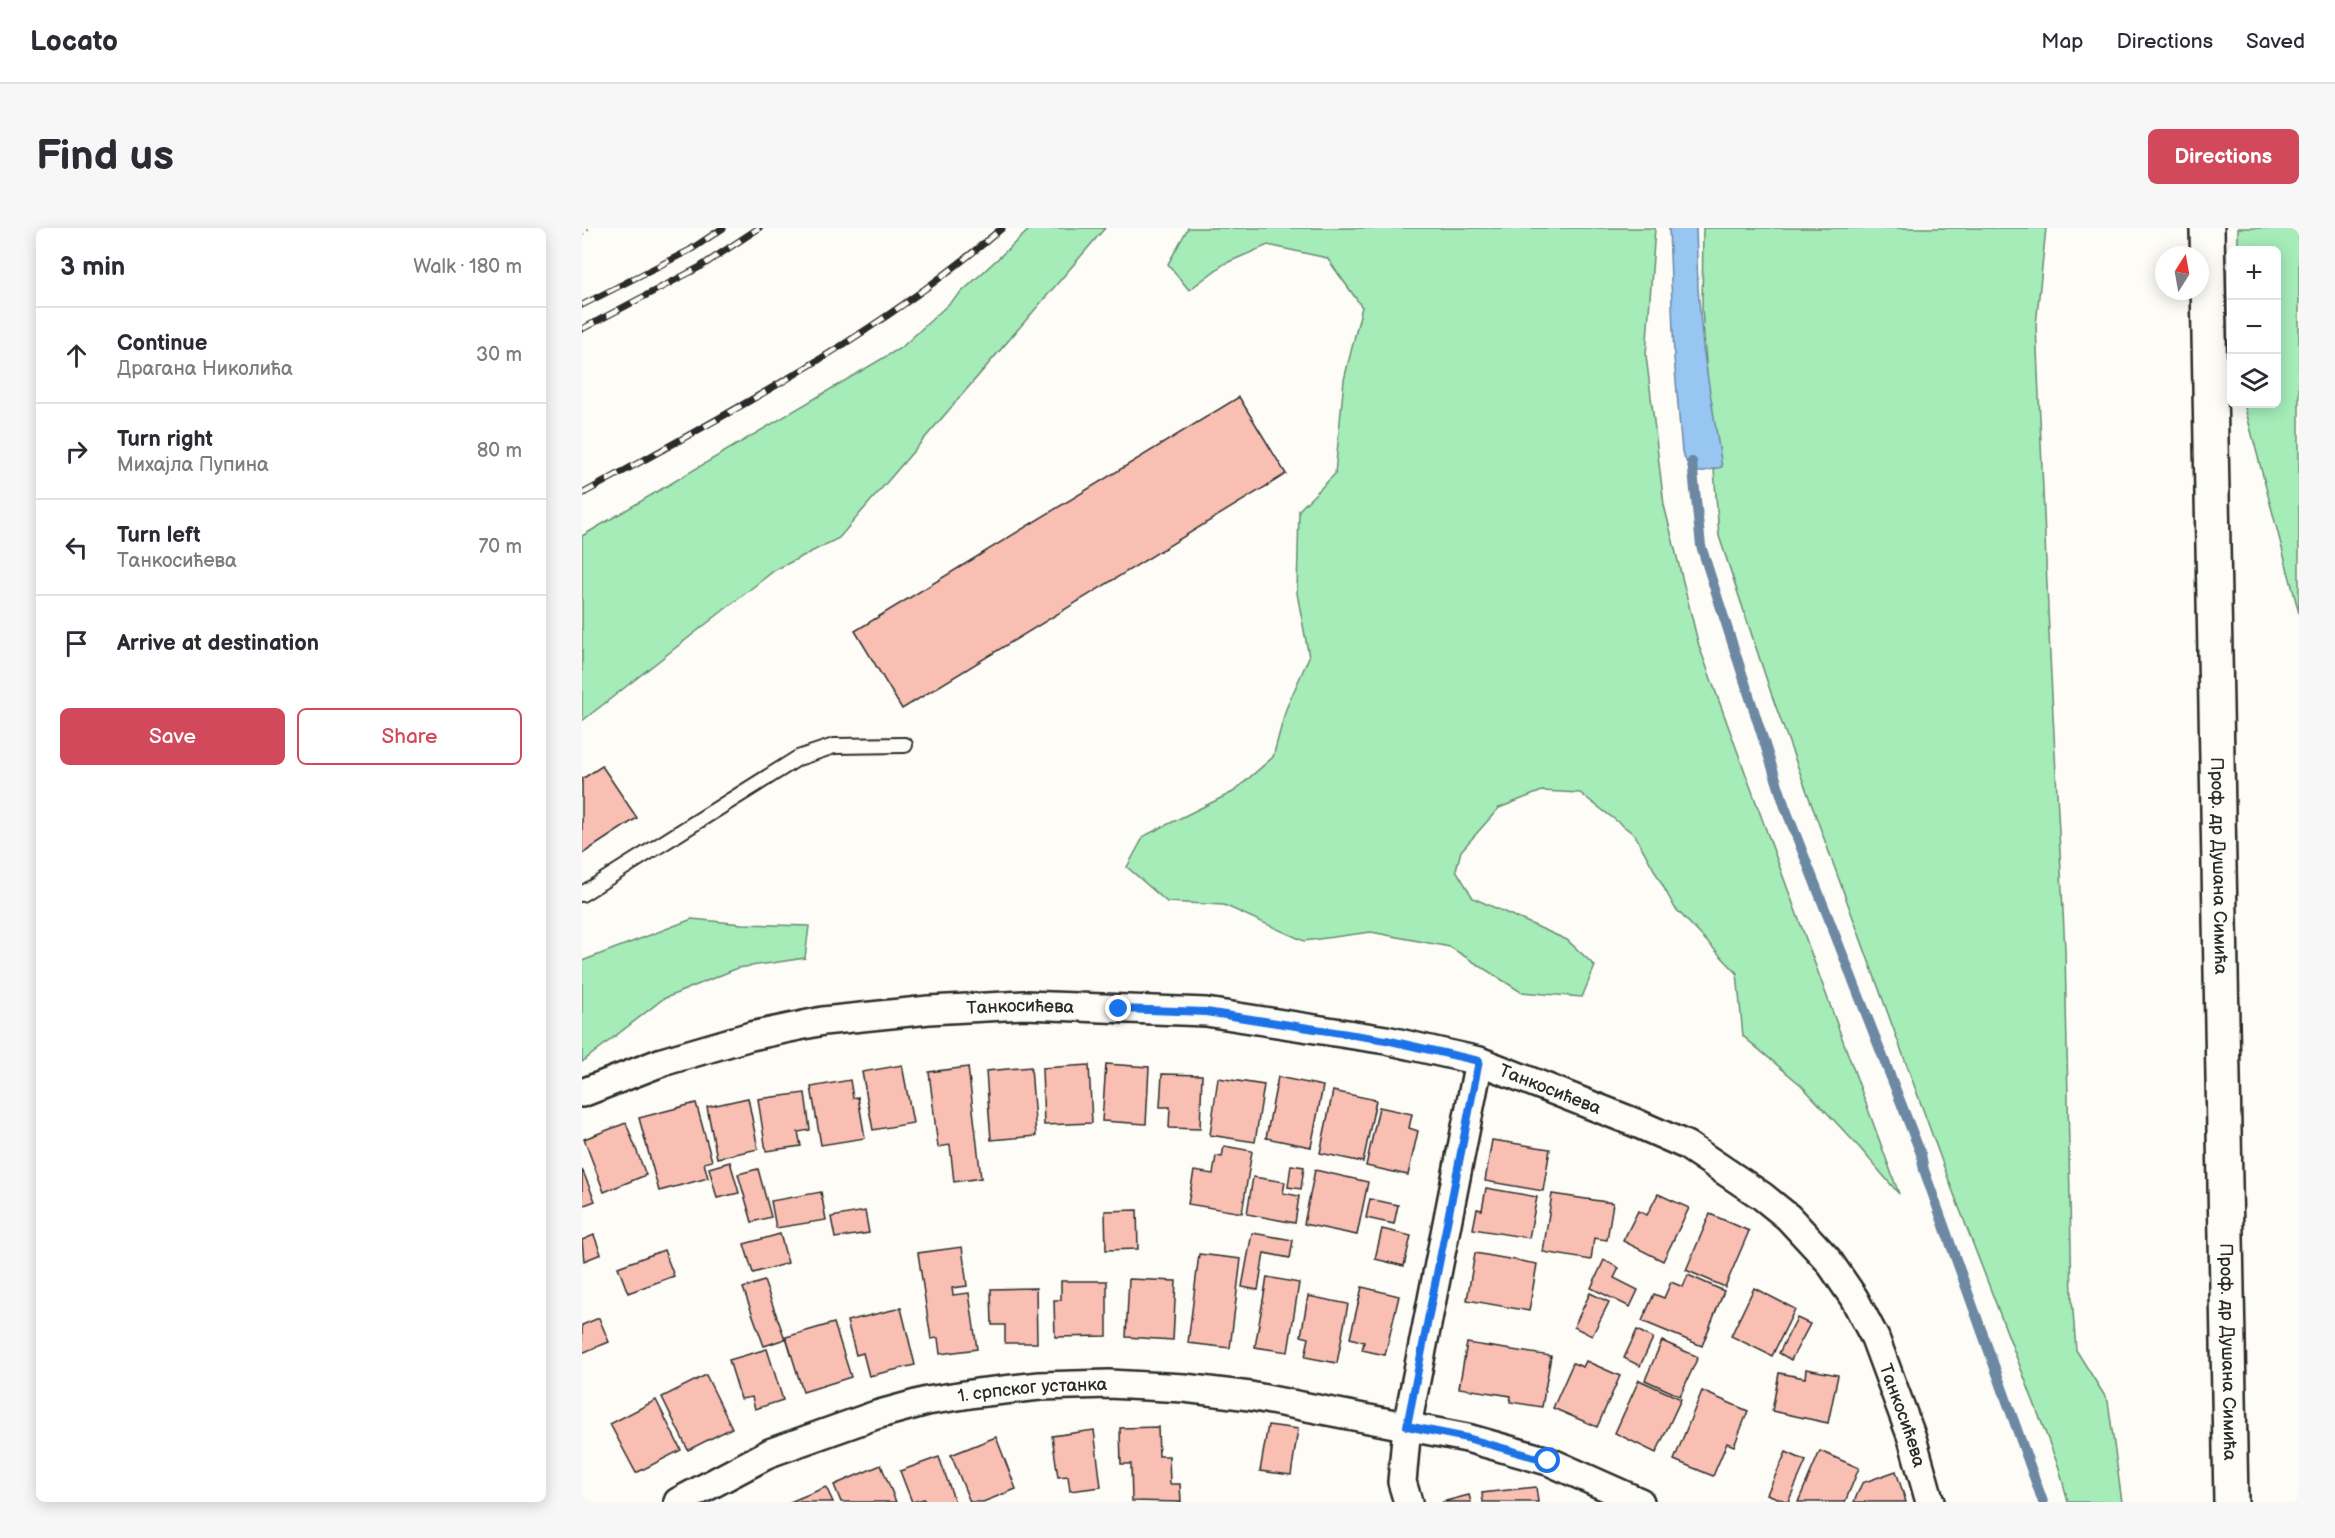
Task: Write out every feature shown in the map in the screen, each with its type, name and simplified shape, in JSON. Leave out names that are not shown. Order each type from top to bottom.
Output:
[{"type":"street","name":"Проф. др Душана Симића","points":[[2207,228],[2231,1502]]},
{"type":"street","name":"Танкосићева","points":[[582,1093],[662,1062],[751,1036],[823,1021],[929,1010],[1025,1005],[1206,1012],[1386,1040],[1479,1061],[1686,1145],[1762,1196],[1788,1217],[1828,1260],[1854,1298],[1875,1338],[1912,1438],[1930,1502]]},
{"type":"street","points":[[1385,1502],[1405,1492],[1407,1426],[1479,1061]]},
{"type":"street","name":"1. српског устанка","points":[[678,1502],[772,1452],[830,1429],[927,1401],[1040,1386],[1109,1384],[1184,1388],[1250,1396],[1467,1438],[1548,1461],[1640,1502]]},
{"type":"lane","points":[[582,894],[798,758],[834,746],[905,745]]},
{"type":"path","points":[[582,233],[590,228]]},
{"type":"green space","points":[[1031,228],[1105,228],[839,538],[775,570],[582,721],[582,536],[902,347]]},
{"type":"green space","points":[[1188,228],[1655,228],[1646,355],[1664,505],[1699,646],[1899,1194],[1801,1085],[1743,1036],[1737,973],[1675,908],[1635,835],[1580,793],[1542,791],[1499,808],[1461,851],[1456,870],[1473,898],[1567,940],[1595,966],[1582,997],[1521,992],[1450,947],[1371,932],[1304,941],[1224,905],[1167,902],[1127,867],[1144,836],[1233,792],[1273,757],[1286,709],[1309,657],[1297,593],[1299,510],[1335,474],[1344,380],[1362,307],[1327,258],[1268,245],[1224,264],[1189,290],[1168,264]]},
{"type":"green space","points":[[1703,228],[2046,228],[2036,325],[2065,950],[2072,1299],[2076,1350],[2108,1401],[2122,1502],[2068,1502],[2059,1468],[1952,1189],[1772,696],[1719,536],[1702,309]]},
{"type":"green space","points":[[2238,228],[2299,228],[2299,613],[2245,408],[2281,408],[2281,246],[2238,246]]},
{"type":"green space","points":[[692,919],[742,924],[809,926],[805,958],[738,968],[663,999],[582,1062],[582,961]]},
{"type":"water","points":[[1669,228],[1696,228],[1703,348],[1722,467],[1692,474],[1682,452],[1674,357]]},
{"type":"building","points":[[1239,397],[1286,474],[902,709],[855,631]]},
{"type":"building","points":[[602,766],[637,818],[582,854],[582,779]]},
{"type":"building","points":[[1106,1064],[1149,1067],[1146,1124],[1102,1121]]},
{"type":"building","points":[[902,1065],[913,1123],[873,1130],[862,1072]]},
{"type":"building","points":[[1089,1065],[1092,1123],[1044,1125],[1042,1068]]},
{"type":"building","points":[[968,1067],[981,1178],[954,1182],[950,1145],[938,1147],[929,1072]]},
{"type":"building","points":[[1031,1067],[1036,1136],[991,1140],[986,1071]]},
{"type":"building","points":[[1162,1074],[1202,1075],[1200,1129],[1169,1128],[1170,1107],[1160,1107]]},
{"type":"building","points":[[1278,1077],[1323,1086],[1311,1147],[1266,1138]]},
{"type":"building","points":[[1218,1078],[1264,1085],[1255,1142],[1210,1135]]},
{"type":"building","points":[[850,1080],[853,1098],[858,1097],[865,1138],[821,1145],[811,1087]]},
{"type":"building","points":[[1333,1091],[1376,1100],[1363,1162],[1320,1153]]},
{"type":"building","points":[[805,1093],[810,1130],[798,1132],[801,1146],[766,1151],[758,1099]]},
{"type":"building","points":[[748,1098],[758,1149],[717,1158],[707,1107]]},
{"type":"building","points":[[696,1103],[712,1161],[704,1163],[708,1178],[659,1191],[639,1118]]},
{"type":"building","points":[[1379,1107],[1412,1114],[1409,1128],[1418,1131],[1408,1175],[1366,1166]]},
{"type":"building","points":[[626,1123],[646,1175],[604,1192],[584,1139]]},
{"type":"building","points":[[1492,1140],[1550,1149],[1543,1191],[1485,1181]]},
{"type":"building","points":[[1224,1146],[1252,1151],[1242,1213],[1188,1204],[1194,1171],[1213,1174],[1216,1156],[1222,1157]]},
{"type":"building","points":[[730,1162],[739,1193],[717,1198],[709,1168]]},
{"type":"building","points":[[1291,1165],[1304,1167],[1301,1189],[1288,1187]]},
{"type":"building","points":[[582,1169],[595,1201],[582,1206]]},
{"type":"building","points":[[758,1169],[771,1217],[752,1222],[738,1174]]},
{"type":"building","points":[[1315,1170],[1368,1182],[1357,1235],[1304,1224]]},
{"type":"building","points":[[1253,1177],[1285,1182],[1283,1193],[1299,1196],[1295,1223],[1247,1214]]},
{"type":"building","points":[[1486,1188],[1537,1197],[1529,1238],[1473,1229],[1477,1209],[1482,1210]]},
{"type":"building","points":[[821,1192],[826,1220],[776,1228],[771,1201]]},
{"type":"building","points":[[1552,1194],[1613,1203],[1607,1240],[1594,1238],[1591,1260],[1543,1252]]},
{"type":"building","points":[[1658,1194],[1689,1208],[1663,1261],[1623,1241],[1638,1211],[1647,1215]]},
{"type":"building","points":[[1370,1199],[1398,1205],[1394,1224],[1366,1218]]},
{"type":"building","points":[[1137,1210],[1138,1249],[1106,1250],[1105,1211]]},
{"type":"building","points":[[865,1211],[869,1233],[835,1238],[831,1217]]},
{"type":"building","points":[[1710,1214],[1749,1231],[1725,1287],[1686,1270]]},
{"type":"building","points":[[1382,1229],[1411,1236],[1404,1266],[1375,1259]]},
{"type":"building","points":[[1252,1233],[1293,1240],[1290,1258],[1264,1253],[1258,1290],[1242,1287]]},
{"type":"building","points":[[780,1234],[788,1263],[753,1273],[744,1244]]},
{"type":"building","points":[[594,1235],[601,1254],[584,1261],[582,1240]]},
{"type":"building","points":[[962,1247],[967,1286],[952,1288],[953,1295],[969,1293],[977,1349],[940,1354],[938,1338],[931,1339],[918,1253]]},
{"type":"building","points":[[664,1250],[674,1276],[628,1293],[618,1267]]},
{"type":"building","points":[[1475,1253],[1537,1264],[1529,1311],[1467,1300]]},
{"type":"building","points":[[1199,1254],[1241,1259],[1230,1348],[1188,1343]]},
{"type":"building","points":[[1604,1260],[1619,1268],[1614,1278],[1638,1290],[1630,1307],[1591,1288]]},
{"type":"building","points":[[1688,1275],[1724,1291],[1702,1346],[1642,1321],[1654,1294],[1664,1298],[1671,1282],[1683,1287]]},
{"type":"building","points":[[1267,1277],[1299,1283],[1288,1352],[1255,1347]]},
{"type":"building","points":[[1129,1279],[1176,1281],[1173,1340],[1126,1337]]},
{"type":"building","points":[[764,1281],[785,1339],[764,1346],[743,1288]]},
{"type":"building","points":[[1061,1281],[1107,1281],[1107,1336],[1055,1337],[1054,1300],[1061,1300]]},
{"type":"building","points":[[1362,1287],[1399,1296],[1385,1355],[1362,1350],[1364,1342],[1350,1338]]},
{"type":"building","points":[[1036,1288],[1037,1343],[1005,1343],[1005,1325],[992,1325],[991,1289]]},
{"type":"building","points":[[1754,1288],[1795,1309],[1772,1356],[1731,1336]]},
{"type":"building","points":[[1590,1293],[1609,1302],[1592,1336],[1574,1327]]},
{"type":"building","points":[[1308,1296],[1348,1304],[1337,1363],[1305,1357],[1309,1338],[1301,1336]]},
{"type":"building","points":[[901,1308],[915,1365],[869,1376],[863,1353],[856,1355],[847,1321]]},
{"type":"building","points":[[599,1318],[609,1342],[582,1353],[582,1325]]},
{"type":"building","points":[[1797,1318],[1810,1324],[1791,1360],[1779,1353]]},
{"type":"building","points":[[834,1323],[851,1377],[803,1392],[786,1337]]},
{"type":"building","points":[[1637,1330],[1653,1338],[1640,1366],[1624,1358]]},
{"type":"building","points":[[1662,1341],[1698,1357],[1680,1396],[1645,1380]]},
{"type":"building","points":[[1467,1343],[1551,1356],[1542,1407],[1510,1402],[1511,1396],[1459,1388]]},
{"type":"building","points":[[767,1349],[783,1400],[755,1409],[752,1397],[741,1399],[729,1360]]},
{"type":"building","points":[[1586,1361],[1620,1376],[1597,1427],[1553,1408],[1573,1363],[1583,1367]]},
{"type":"building","points":[[1806,1369],[1838,1375],[1828,1423],[1772,1411],[1779,1373],[1805,1378]]},
{"type":"building","points":[[706,1375],[732,1428],[688,1450],[662,1397]]},
{"type":"building","points":[[1639,1380],[1681,1399],[1656,1453],[1615,1433]]},
{"type":"building","points":[[1702,1391],[1748,1411],[1734,1446],[1727,1443],[1713,1476],[1674,1460]]},
{"type":"building","points":[[656,1400],[681,1450],[636,1473],[610,1424]]},
{"type":"building","points":[[1268,1425],[1298,1429],[1291,1475],[1260,1471]]},
{"type":"building","points":[[1158,1427],[1159,1456],[1169,1456],[1170,1484],[1180,1484],[1181,1502],[1132,1501],[1131,1464],[1121,1464],[1120,1428]]},
{"type":"building","points":[[1094,1430],[1101,1487],[1070,1491],[1068,1476],[1058,1477],[1052,1436]]},
{"type":"building","points":[[996,1437],[1016,1489],[983,1502],[970,1502],[951,1455]]},
{"type":"building","points":[[1820,1451],[1859,1468],[1845,1502],[1798,1502]]},
{"type":"building","points":[[1786,1452],[1806,1461],[1788,1502],[1767,1494]]},
{"type":"building","points":[[939,1457],[955,1502],[925,1502],[924,1499],[912,1502],[900,1471]]},
{"type":"building","points":[[881,1465],[896,1502],[841,1502],[834,1485]]},
{"type":"building","points":[[1896,1471],[1906,1502],[1854,1502],[1862,1483]]},
{"type":"building","points":[[826,1487],[833,1502],[790,1502]]},
{"type":"building","points":[[1536,1487],[1538,1502],[1483,1502],[1482,1493]]},
{"type":"building","points":[[1469,1495],[1471,1502],[1442,1502]]},
{"type":"waterway","points":[[1692,462],[1701,546],[1785,807],[1921,1154],[1924,1170],[2043,1502]]},
{"type":"railway","points":[[582,305],[690,250],[723,228]]},
{"type":"railway","points":[[582,329],[700,267],[759,228]]},
{"type":"railway","points":[[582,494],[745,403],[852,339],[904,304],[1002,228]]},
{"type":"route","points":[[1119,1009],[1206,1012],[1303,1026],[1386,1040],[1479,1061],[1407,1426],[1467,1438],[1548,1461]]}]
